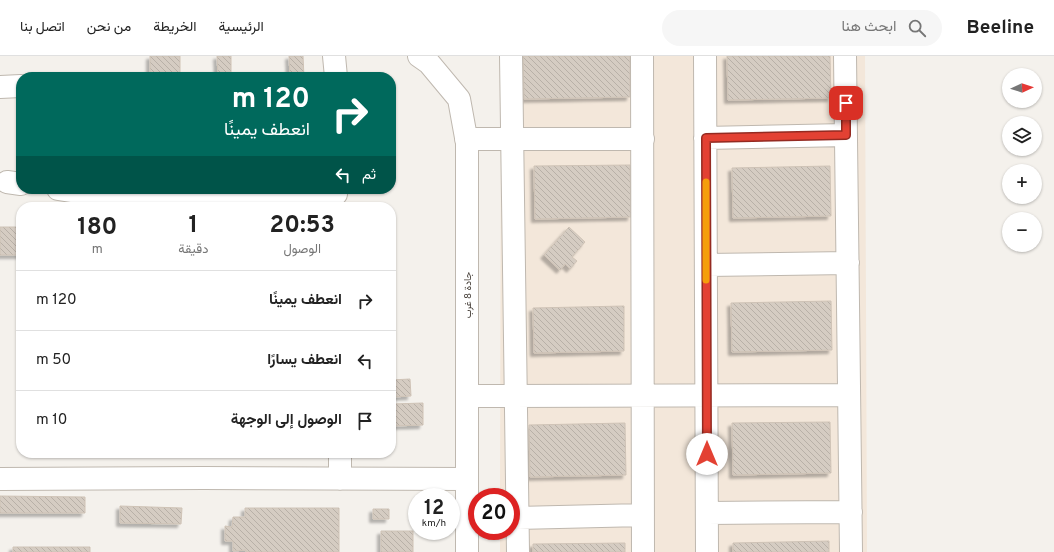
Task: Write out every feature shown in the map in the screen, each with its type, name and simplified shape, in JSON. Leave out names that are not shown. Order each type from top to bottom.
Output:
[{"type":"street","points":[[334,56],[336,72]]},
{"type":"street","name":"جادة 8 غرب","points":[[419,56],[429,63],[459,99],[466,139],[467,552]]},
{"type":"street","points":[[511,56],[517,488]]},
{"type":"street","points":[[642,56],[643,552]]},
{"type":"street","points":[[705,56],[707,552]]},
{"type":"street","points":[[845,56],[852,552]]},
{"type":"street","points":[[0,87],[16,86]]},
{"type":"street","points":[[706,138],[846,135]]},
{"type":"street","points":[[466,139],[643,139]]},
{"type":"street","points":[[90,194],[336,197]]},
{"type":"street","points":[[706,265],[848,263]]},
{"type":"street","points":[[467,396],[849,395]]},
{"type":"street","points":[[340,458],[340,479]]},
{"type":"street","points":[[0,479],[467,479]]},
{"type":"street","points":[[707,513],[851,512]]},
{"type":"street","points":[[520,518],[643,515]]},
{"type":"street","points":[[518,540],[518,552]]},
{"type":"shaded area","points":[[501,56],[865,56],[867,552],[500,552],[500,540],[520,540],[520,488],[500,488]]},
{"type":"building","points":[[150,56],[180,56],[180,72],[150,72]]},
{"type":"building","points":[[217,56],[231,56],[231,72],[218,72]]},
{"type":"building","points":[[289,56],[303,56],[304,72],[290,72]]},
{"type":"building","points":[[523,56],[630,56],[630,97],[524,99]]},
{"type":"building","points":[[727,56],[830,56],[831,98],[728,100]]},
{"type":"building","points":[[630,165],[631,217],[535,219],[534,166]]},
{"type":"building","points":[[830,166],[831,216],[733,218],[732,168]]},
{"type":"building","points":[[0,227],[16,227],[16,255],[0,255]]},
{"type":"building","points":[[569,227],[585,242],[572,257],[577,261],[570,269],[565,264],[560,270],[544,255]]},
{"type":"building","points":[[831,301],[832,350],[732,352],[731,303]]},
{"type":"building","points":[[624,306],[624,351],[534,353],[533,308]]},
{"type":"building","points":[[410,379],[411,396],[396,397],[396,380]]},
{"type":"building","points":[[423,403],[423,425],[396,426],[396,404]]},
{"type":"building","points":[[830,422],[831,473],[733,475],[732,423]]},
{"type":"building","points":[[625,423],[626,475],[530,477],[529,425]]},
{"type":"building","points":[[0,496],[85,497],[85,513],[0,513]]},
{"type":"building","points":[[120,506],[182,508],[181,524],[120,523]]},
{"type":"building","points":[[245,508],[339,508],[339,552],[233,551],[233,541],[225,541],[225,526],[232,527],[233,517],[245,517]]},
{"type":"building","points":[[373,509],[389,509],[389,519],[373,519]]},
{"type":"building","points":[[381,531],[408,531],[408,540],[413,540],[413,552],[381,552]]},
{"type":"building","points":[[829,541],[829,552],[733,552],[733,543]]},
{"type":"building","points":[[625,543],[625,552],[533,552],[533,544]]},
{"type":"building","points":[[13,547],[90,547],[90,552],[13,552]]},
{"type":"slow traffic","points":[[706,182],[706,280]]},
{"type":"route","points":[[707,454],[706,138],[846,135],[846,103]]}]
